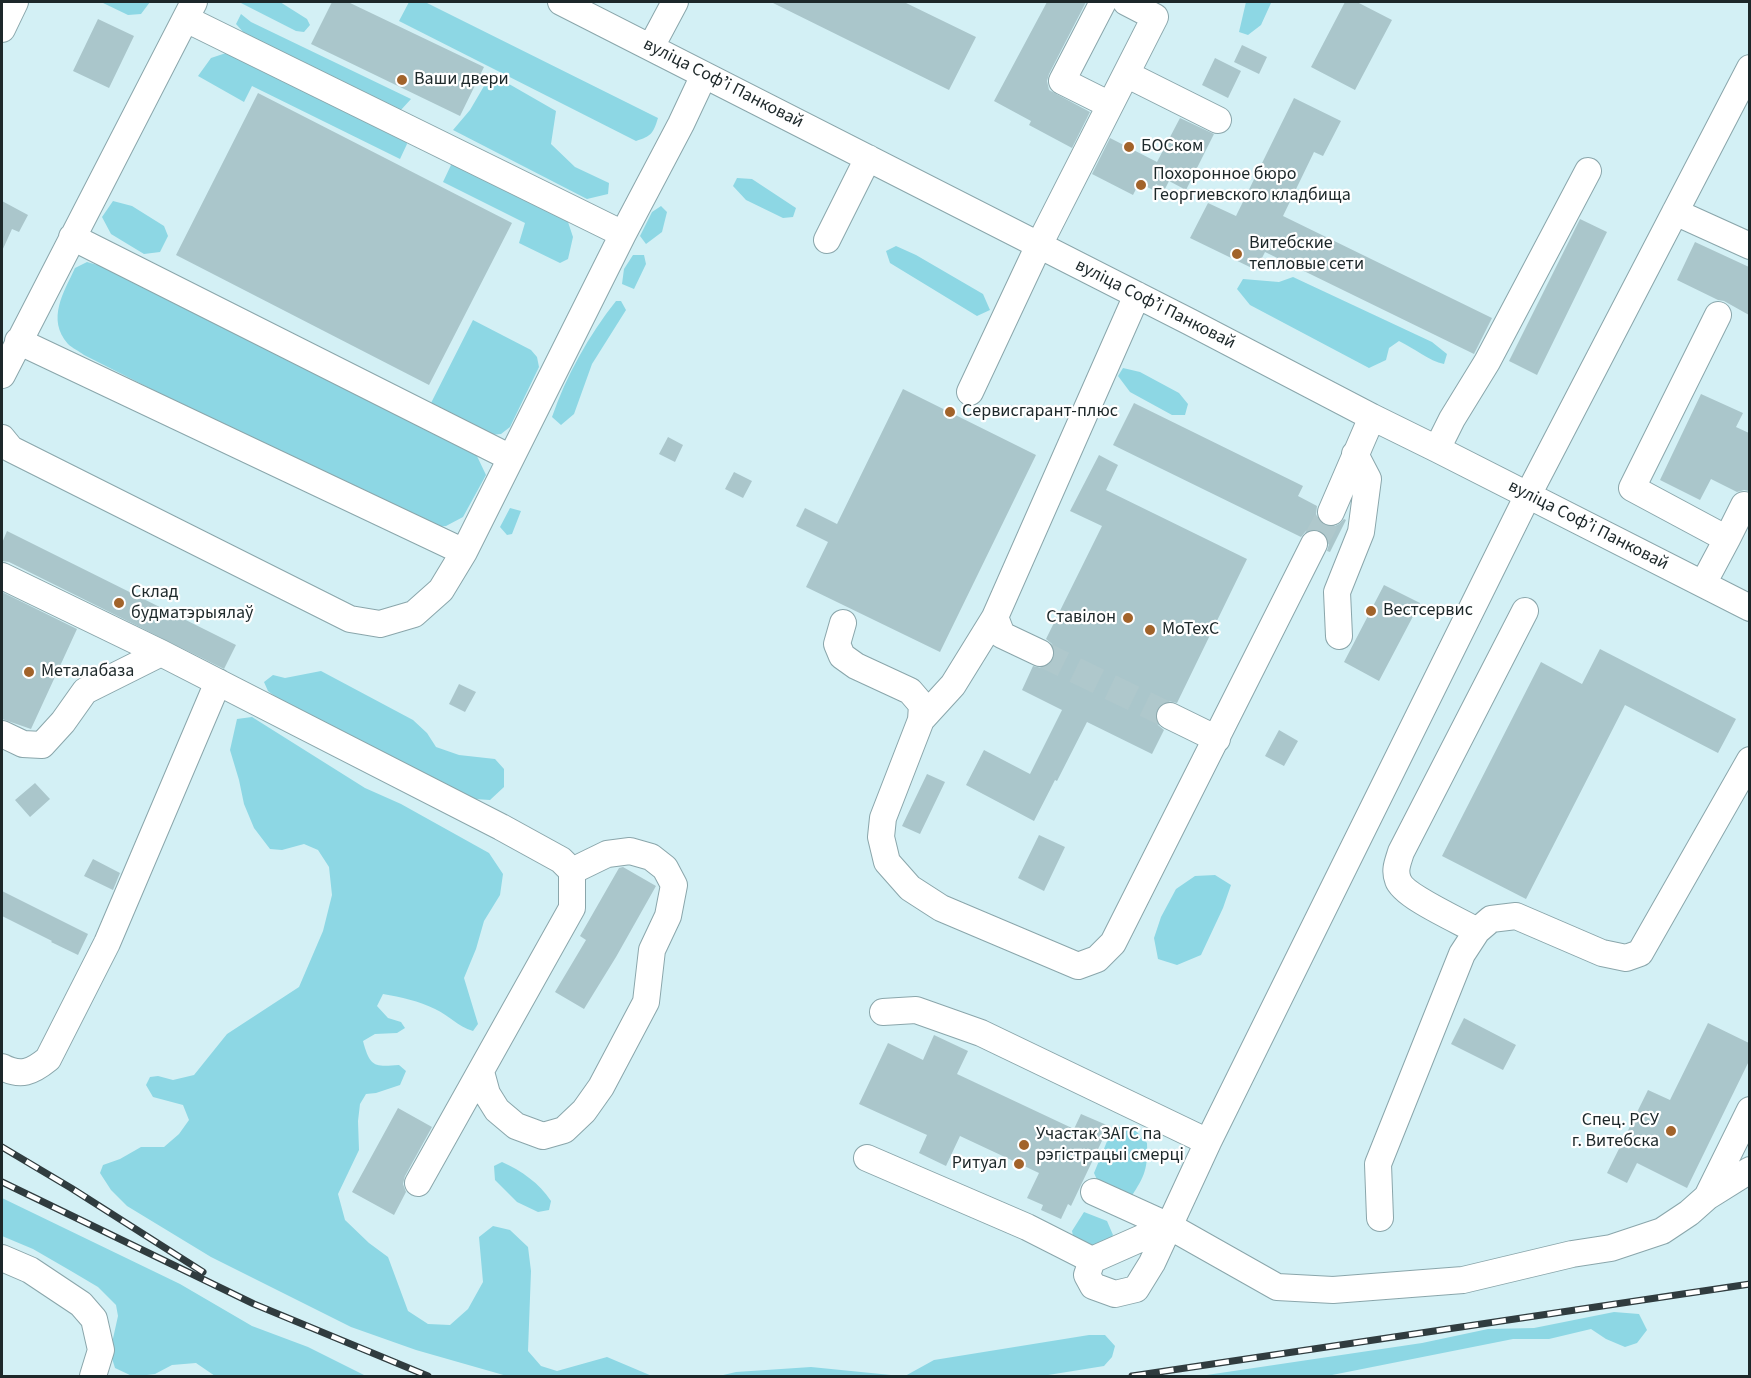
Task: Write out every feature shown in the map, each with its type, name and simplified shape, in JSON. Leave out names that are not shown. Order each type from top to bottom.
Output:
[{"type":"street","points":[[2,29],[15,2]]},
{"type":"street","name":"вуліца Софʼі Панковай","points":[[561,2],[1749,609]]},
{"type":"street","points":[[651,47],[675,2]]},
{"type":"street","points":[[1103,2],[1062,81],[1110,105]]},
{"type":"street","points":[[970,392],[1039,245],[1155,17],[1126,2]]},
{"type":"street","points":[[2,375],[190,10],[623,234]]},
{"type":"street","points":[[1168,1226],[1092,1260],[1087,1275],[1094,1286],[1115,1294],[1136,1288],[1152,1263],[1208,1142],[1528,495],[1749,69]]},
{"type":"street","points":[[1126,74],[1218,120]]},
{"type":"street","points":[[2,438],[11,449],[350,619],[380,624],[414,614],[441,590],[464,552],[704,75]]},
{"type":"street","points":[[827,240],[868,158]]},
{"type":"street","points":[[1437,448],[1487,362],[1588,171]]},
{"type":"street","points":[[1676,212],[1749,246]]},
{"type":"street","points":[[72,237],[511,458]]},
{"type":"street","points":[[1137,295],[995,617],[952,685],[921,720],[883,818],[881,837],[887,862],[910,888],[941,908],[1078,966],[1097,959],[1113,943],[1314,544]]},
{"type":"street","points":[[1718,315],[1632,488],[1727,539]]},
{"type":"street","points":[[18,341],[464,552]]},
{"type":"street","points":[[1330,512],[1372,417]]},
{"type":"street","points":[[1339,636],[1337,592],[1361,532],[1368,479],[1355,454]]},
{"type":"street","points":[[1703,584],[1744,505]]},
{"type":"street","points":[[2,576],[219,682],[501,827],[561,860],[572,871],[572,908],[418,1183]]},
{"type":"street","points":[[1477,931],[1413,896],[1398,882],[1395,869],[1401,852],[1525,611]]},
{"type":"street","points":[[995,617],[1002,635],[1040,653]]},
{"type":"street","points":[[843,623],[837,644],[842,656],[856,666],[910,691],[921,705],[921,720]]},
{"type":"street","points":[[2,734],[23,744],[42,745],[63,722],[85,691],[161,653]]},
{"type":"street","points":[[2,1067],[13,1073],[34,1071],[48,1059],[107,943],[219,682]]},
{"type":"street","points":[[1170,716],[1217,740]]},
{"type":"street","points":[[1380,1218],[1378,1164],[1462,954],[1477,931],[1491,919],[1516,916],[1602,953],[1626,958],[1640,953],[1749,760]]},
{"type":"street","points":[[481,1072],[487,1094],[497,1110],[516,1126],[543,1136],[564,1130],[584,1112],[601,1087],[646,1002],[652,950],[668,916],[674,885],[665,868],[651,857],[630,851],[607,854],[572,871]]},
{"type":"street","points":[[883,1012],[916,1010],[981,1033],[1208,1142]]},
{"type":"street","points":[[1707,1197],[1749,1110]]},
{"type":"street","points":[[867,1158],[1027,1227],[1092,1260]]},
{"type":"street","points":[[1094,1192],[1168,1226],[1277,1287],[1333,1290],[1463,1280],[1572,1254],[1611,1248],[1662,1231],[1689,1213],[1707,1197],[1749,1170]]},
{"type":"street","points":[[2,1258],[30,1270],[81,1304],[94,1320],[101,1350],[93,1377]]},
{"type":"shaded area","points":[[101,2],[150,2],[141,14],[128,15]]},
{"type":"shaded area","points":[[239,2],[280,2],[307,19],[310,25],[304,32],[296,31]]},
{"type":"shaded area","points":[[409,2],[425,2],[658,118],[655,128],[651,134],[636,141],[399,21]]},
{"type":"shaded area","points":[[1246,2],[1271,2],[1261,25],[1248,35],[1239,32]]},
{"type":"shaded area","points":[[241,14],[251,22],[411,99],[400,111],[245,34],[236,24]]},
{"type":"shaded area","points":[[226,53],[245,56],[405,134],[407,144],[400,159],[252,86],[244,102],[198,76],[211,58]]},
{"type":"shaded area","points":[[487,81],[509,84],[556,111],[551,144],[575,167],[609,183],[608,194],[587,199],[453,130],[470,110]]},
{"type":"shaded area","points":[[463,162],[567,219],[573,237],[568,259],[560,263],[519,243],[525,223],[443,182],[451,165]]},
{"type":"shaded area","points":[[737,178],[752,179],[796,208],[793,217],[783,218],[746,200],[733,186]]},
{"type":"shaded area","points":[[113,201],[132,206],[164,226],[168,236],[160,252],[144,254],[111,234],[102,217]]},
{"type":"shaded area","points":[[661,206],[667,212],[662,232],[646,244],[640,236],[652,212]]},
{"type":"shaded area","points":[[896,246],[983,294],[990,310],[977,316],[890,263],[886,251]]},
{"type":"shaded area","points":[[633,255],[644,255],[646,264],[634,289],[622,284],[624,269]]},
{"type":"shaded area","points":[[87,262],[101,266],[476,454],[486,475],[463,517],[446,526],[427,528],[71,347],[58,325],[59,306],[75,268]]},
{"type":"shaded area","points":[[1293,277],[1432,342],[1447,354],[1444,364],[1399,341],[1389,348],[1386,360],[1369,368],[1250,305],[1237,289],[1243,279],[1279,282]]},
{"type":"shaded area","points":[[616,301],[621,301],[626,310],[592,364],[574,414],[561,425],[552,417],[564,386],[588,342]]},
{"type":"shaded area","points":[[473,320],[531,350],[537,357],[539,367],[510,427],[501,434],[490,435],[430,405]]},
{"type":"shaded area","points":[[1123,368],[1140,372],[1179,393],[1188,404],[1185,415],[1172,415],[1130,392],[1118,376]]},
{"type":"shaded area","points":[[510,508],[521,511],[512,534],[507,535],[500,527]]},
{"type":"shaded area","points":[[321,671],[413,720],[427,733],[436,747],[459,755],[495,759],[504,769],[504,787],[490,800],[475,799],[285,704],[268,691],[264,682],[273,675],[285,678]]},
{"type":"shaded area","points":[[252,717],[365,788],[401,804],[489,853],[503,874],[500,895],[484,921],[464,978],[478,1024],[473,1031],[435,1009],[410,1000],[383,994],[377,1006],[388,1018],[401,1022],[405,1028],[397,1033],[375,1034],[363,1041],[368,1056],[374,1064],[399,1065],[406,1071],[400,1085],[366,1094],[360,1104],[359,1150],[338,1194],[345,1220],[388,1257],[408,1311],[428,1324],[450,1325],[468,1309],[483,1282],[479,1237],[493,1226],[510,1230],[528,1247],[531,1271],[528,1351],[541,1366],[557,1371],[607,1357],[652,1376],[507,1376],[416,1350],[351,1327],[211,1257],[127,1206],[111,1190],[100,1173],[103,1165],[120,1159],[141,1147],[164,1147],[179,1134],[189,1120],[183,1105],[153,1097],[146,1085],[150,1077],[158,1076],[173,1080],[194,1075],[227,1034],[299,987],[323,931],[332,895],[329,867],[318,850],[304,844],[282,850],[270,849],[254,828],[244,804],[230,750],[237,719]]},
{"type":"shaded area","points":[[1215,875],[1231,885],[1201,955],[1177,965],[1158,959],[1154,938],[1161,917],[1176,889],[1195,876]]},
{"type":"shaded area","points":[[1119,1127],[1136,1131],[1147,1143],[1145,1172],[1131,1197],[1103,1193],[1094,1173],[1108,1139]]},
{"type":"shaded area","points":[[502,1162],[516,1169],[541,1189],[551,1201],[549,1210],[538,1212],[517,1202],[495,1180],[494,1166]]},
{"type":"shaded area","points":[[2,1198],[180,1284],[252,1326],[308,1347],[366,1376],[215,1376],[196,1363],[172,1365],[155,1374],[139,1376],[132,1376],[115,1368],[110,1352],[118,1316],[116,1305],[98,1287],[33,1249],[2,1236]]},
{"type":"shaded area","points":[[1084,1212],[1107,1221],[1113,1235],[1107,1244],[1091,1251],[1074,1241],[1072,1231]]},
{"type":"shaded area","points":[[1614,1312],[1639,1314],[1647,1330],[1637,1343],[1625,1347],[1606,1339],[1591,1329],[1549,1339],[1513,1339],[1327,1376],[1200,1376],[1422,1343],[1488,1329],[1534,1328]]},
{"type":"shaded area","points":[[1089,1335],[1105,1335],[1115,1346],[1112,1357],[1104,1366],[1042,1376],[905,1376],[934,1360]]},
{"type":"shaded area","points":[[811,1367],[901,1376],[719,1376],[736,1372]]},
{"type":"building","points":[[332,2],[348,2],[484,67],[460,116],[311,44]]},
{"type":"building","points":[[771,2],[904,2],[976,37],[949,90]]},
{"type":"building","points":[[1047,2],[1086,2],[1047,81],[1049,90],[1090,112],[1072,148],[1029,125],[1031,121],[994,101]]},
{"type":"building","points":[[1345,2],[1357,2],[1392,20],[1355,90],[1311,67]]},
{"type":"building","points":[[98,19],[134,36],[109,88],[73,71]]},
{"type":"building","points":[[1242,45],[1267,57],[1259,74],[1234,62]]},
{"type":"building","points":[[1215,58],[1241,71],[1228,98],[1202,85]]},
{"type":"building","points":[[258,93],[512,223],[429,385],[176,255]]},
{"type":"building","points":[[1294,98],[1341,121],[1323,156],[1314,152],[1283,216],[1492,318],[1474,354],[1265,252],[1256,270],[1190,238],[1208,203],[1236,216]]},
{"type":"building","points":[[1180,118],[1214,134],[1186,190],[1169,181],[1165,189],[1156,184],[1153,190],[1145,186],[1142,192],[1136,189],[1133,195],[1092,174],[1110,138],[1157,162]]},
{"type":"building","points":[[2,201],[28,215],[19,232],[12,229],[2,251]]},
{"type":"building","points":[[1580,219],[1607,232],[1537,375],[1509,361]]},
{"type":"building","points":[[1695,242],[1749,267],[1749,315],[1677,280]]},
{"type":"building","points":[[903,389],[1036,455],[940,652],[806,587],[828,542],[796,526],[805,508],[837,524]]},
{"type":"building","points":[[1701,394],[1743,413],[1736,427],[1749,433],[1749,491],[1737,492],[1711,479],[1700,500],[1660,480]]},
{"type":"building","points":[[1134,403],[1303,486],[1298,496],[1317,506],[1316,514],[1319,521],[1333,527],[1344,519],[1346,520],[1330,552],[1327,551],[1329,544],[1327,536],[1320,530],[1306,531],[1301,537],[1113,445]]},
{"type":"building","points":[[668,437],[683,445],[675,462],[659,454]]},
{"type":"building","points":[[1099,455],[1118,465],[1106,490],[1247,559],[1177,703],[1168,701],[1157,709],[1155,718],[1164,730],[1152,754],[1087,722],[1034,821],[966,785],[984,750],[1030,774],[1062,710],[1022,690],[1033,666],[1042,668],[1053,660],[1055,651],[1046,639],[1102,526],[1070,511]]},
{"type":"building","points":[[734,472],[752,481],[743,498],[725,489]]},
{"type":"building","name":"Склад будматэрыялаў","points":[[7,531],[236,645],[224,669],[9,562],[2,561],[2,543]]},
{"type":"building","points":[[1384,585],[1420,603],[1379,681],[1344,662]]},
{"type":"building","name":"Металабаза","points":[[2,592],[77,629],[31,729],[2,719]]},
{"type":"building","points":[[1600,649],[1736,719],[1718,753],[1625,705],[1526,899],[1442,856],[1541,662],[1582,684]]},
{"type":"building","points":[[459,684],[476,692],[465,712],[449,704]]},
{"type":"building","points":[[1279,730],[1298,741],[1284,766],[1265,756]]},
{"type":"building","points":[[927,774],[945,782],[920,834],[902,826]]},
{"type":"building","points":[[35,783],[50,799],[30,817],[15,800]]},
{"type":"building","points":[[1039,835],[1065,847],[1044,891],[1018,878]]},
{"type":"building","points":[[93,859],[120,873],[113,890],[84,876]]},
{"type":"building","points":[[623,867],[656,886],[584,1009],[555,992],[586,940],[580,936],[619,868]]},
{"type":"building","points":[[2,891],[88,934],[78,955],[2,916]]},
{"type":"building","points":[[1464,1018],[1516,1045],[1503,1070],[1451,1044]]},
{"type":"building","name":"Спец. РСУ г. Витебска","points":[[1708,1023],[1749,1043],[1749,1061],[1687,1188],[1637,1163],[1627,1183],[1607,1173],[1648,1090],[1670,1100]]},
{"type":"building","points":[[934,1035],[968,1051],[957,1074],[1074,1129],[1081,1114],[1109,1126],[1071,1206],[1068,1204],[1061,1219],[1041,1210],[1043,1205],[1027,1198],[1039,1173],[960,1136],[946,1166],[919,1153],[927,1135],[859,1104],[888,1043],[923,1060]]},
{"type":"building","points":[[398,1108],[432,1127],[405,1176],[403,1184],[406,1192],[394,1215],[352,1192]]},
{"type":"tunnel","points":[[1314,544],[1331,512]]},
{"type":"tunnel","points":[[1040,653],[1170,716]]},
{"type":"railway","points":[[2,1147],[203,1272]]},
{"type":"railway","points":[[2,1182],[254,1304],[428,1376]]},
{"type":"railway","points":[[1132,1376],[1750,1284]]},
{"type":"place","name":"Ваши двери","points":[[402,80]]},
{"type":"place","name":"БОСком","points":[[1129,147]]},
{"type":"place","name":"Похоронное бюро Георгиевского кладбища","points":[[1141,185]]},
{"type":"place","name":"Витебские тепловые сети","points":[[1237,254]]},
{"type":"place","name":"Сервисгарант-плюс","points":[[950,412]]},
{"type":"place","name":"Склад будматэрыялаў","points":[[119,603]]},
{"type":"place","name":"Вестсервис","points":[[1371,611]]},
{"type":"place","name":"Ставілон","points":[[1128,618]]},
{"type":"place","name":"MoTexC","points":[[1150,630]]},
{"type":"place","name":"Металабаза","points":[[29,672]]},
{"type":"place","name":"Спец. РСУ г. Витебска","points":[[1671,1131]]},
{"type":"place","name":"Участак ЗАГС па рэгістрацыі смерці","points":[[1024,1145]]},
{"type":"place","name":"Ритуал","points":[[1019,1164]]}]
